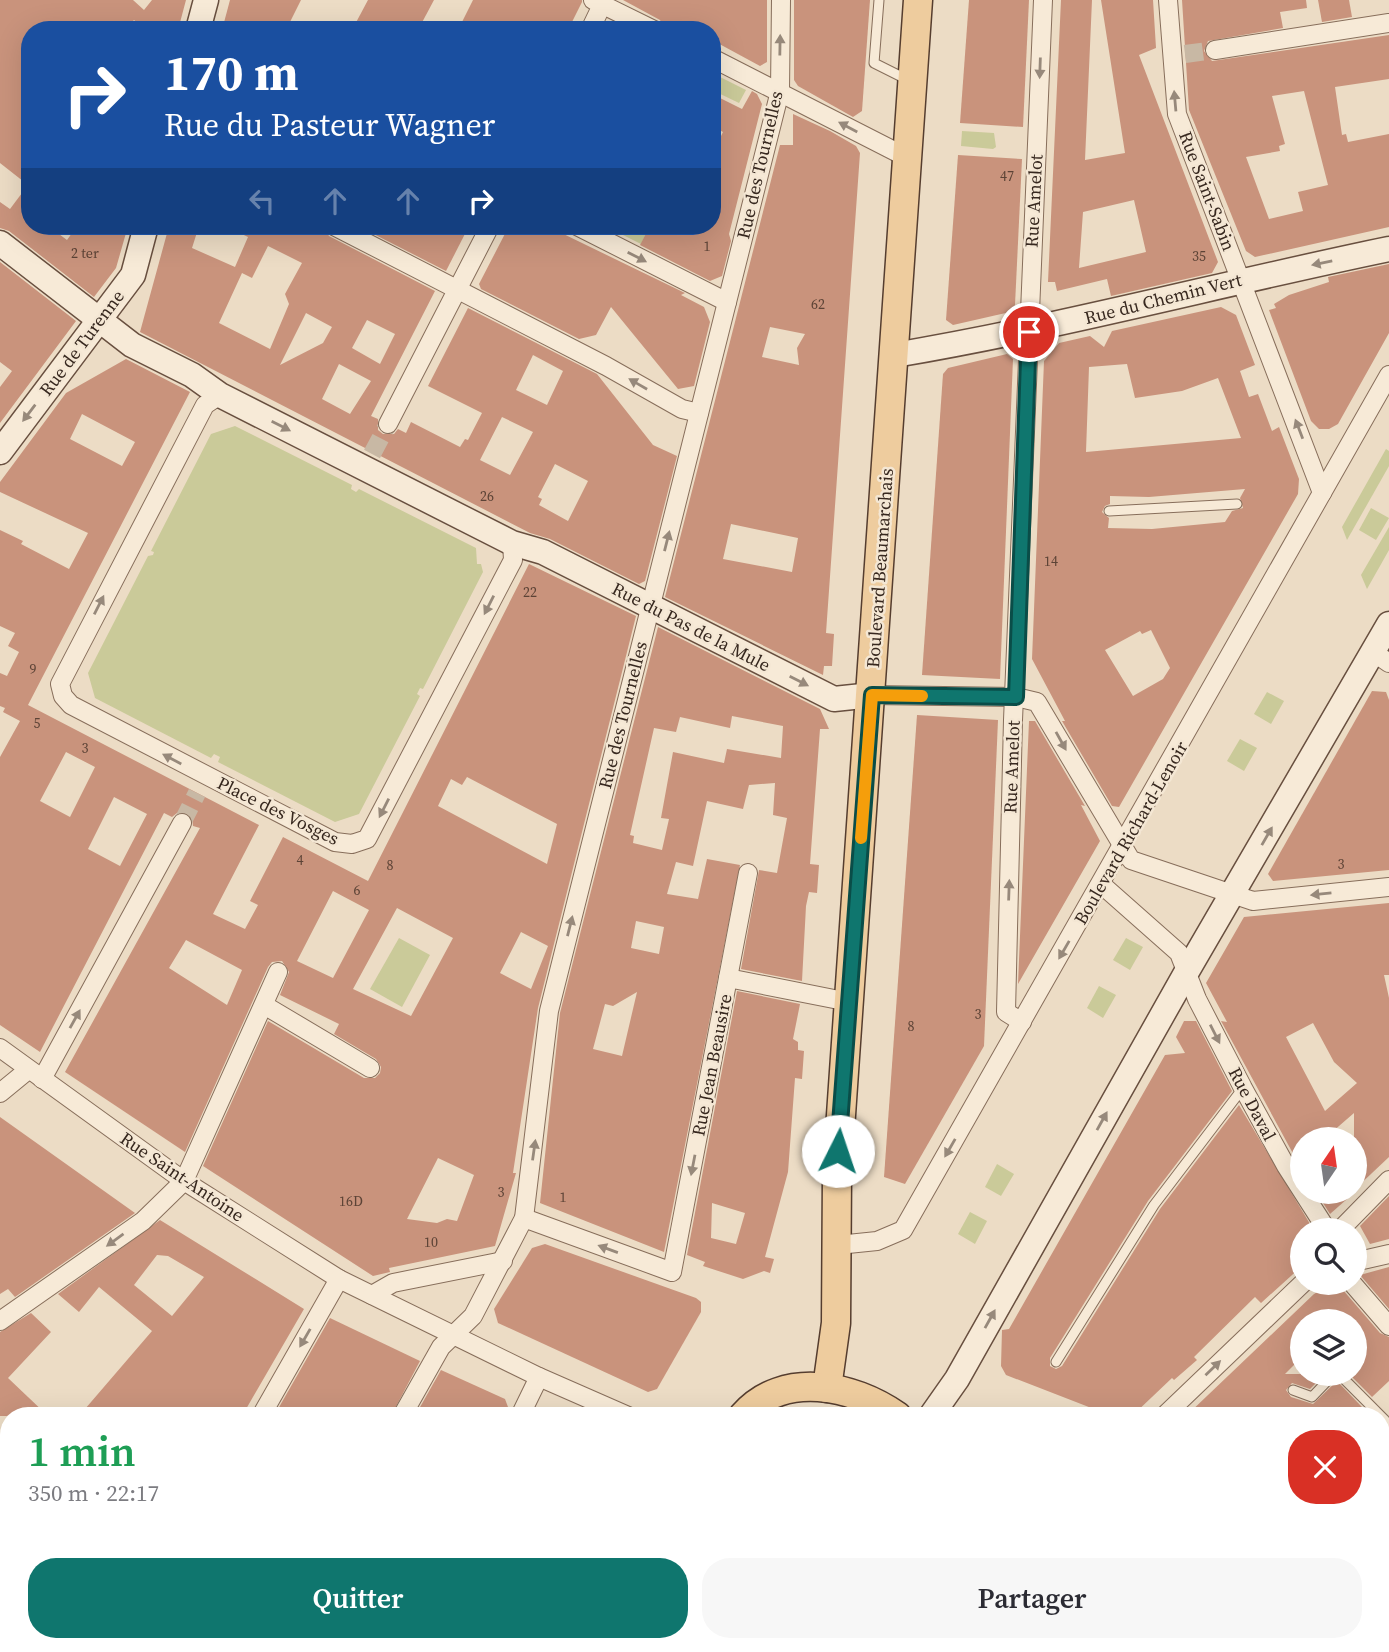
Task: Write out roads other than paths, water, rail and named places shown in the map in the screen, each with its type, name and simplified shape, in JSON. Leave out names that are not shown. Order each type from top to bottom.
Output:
[{"type":"main road","name":"Boulevard Beaumarchais","points":[[827,1388],[836,1323],[836,1173],[872,695],[918,0]]},
{"type":"main road","points":[[755,1407],[772,1394],[803,1387],[827,1388],[859,1395],[881,1407]]},
{"type":"street","points":[[200,21],[206,0]]},
{"type":"street","name":"Rue des Tournelles","points":[[407,1407],[427,1368],[453,1334],[473,1316],[524,1218],[549,1011],[780,91],[781,0]]},
{"type":"street","name":"Rue Amelot","points":[[1022,1022],[1006,1012],[1043,0]]},
{"type":"street","name":"Rue Saint-Sabin","points":[[1168,0],[1178,55],[1177,114],[1322,493]]},
{"type":"street","points":[[593,21],[598,2],[636,21]]},
{"type":"street","points":[[1215,50],[1389,23]]},
{"type":"street","points":[[721,62],[908,158]]},
{"type":"street","name":"Rue de Turenne","points":[[0,452],[134,275],[144,235]]},
{"type":"street","points":[[351,235],[606,366],[682,409],[699,413]]},
{"type":"street","points":[[388,424],[485,235]]},
{"type":"street","points":[[595,235],[727,302]]},
{"type":"street","points":[[0,243],[132,345],[192,375],[220,396],[368,461],[512,543]]},
{"type":"street","name":"Rue du Chemin Vert","points":[[895,355],[1029,332],[1241,280],[1389,249]]},
{"type":"street","name":"Boulevard Richard-Lenoir","points":[[838,1245],[877,1241],[903,1230],[1389,375]]},
{"type":"street","name":"Place des Vosges","points":[[220,396],[205,405],[60,684],[66,701],[77,709],[202,784],[335,842],[357,844],[367,839],[513,560],[512,543]]},
{"type":"street","name":"Rue du Pas de la Mule","points":[[512,543],[543,552],[834,699],[872,695]]},
{"type":"street","points":[[937,1407],[957,1379],[1186,972],[1381,658],[1389,624]]},
{"type":"street","points":[[872,695],[1016,697],[1037,702],[1121,848],[1131,860],[1253,901],[1389,887]]},
{"type":"street","points":[[0,1093],[35,1074],[181,823]]},
{"type":"street","points":[[729,978],[748,873]]},
{"type":"street","name":"Rue Daval","points":[[1101,884],[1179,953],[1243,1087],[1286,1166],[1319,1218]]},
{"type":"street","points":[[0,1321],[143,1221],[184,1181],[278,972]]},
{"type":"street","name":"Rue Jean Beausire","points":[[524,1218],[672,1272],[729,978],[849,1002]]},
{"type":"street","points":[[264,1005],[370,1068]]},
{"type":"street","name":"Rue Saint-Antoine","points":[[0,1048],[184,1181],[339,1279],[539,1377],[607,1407]]},
{"type":"street","points":[[1352,1218],[1389,1180]]},
{"type":"street","points":[[1367,1259],[1389,1254]]},
{"type":"street","points":[[372,1294],[393,1283],[503,1261]]},
{"type":"street","points":[[266,1407],[339,1279]]},
{"type":"street","points":[[1174,1407],[1246,1344],[1292,1295]]},
{"type":"street","points":[[1362,1295],[1389,1326]]},
{"type":"street","points":[[524,1407],[539,1377]]},
{"type":"lane","points":[[879,0],[874,63],[912,82]]},
{"type":"lane","points":[[1110,511],[1237,504]]},
{"type":"lane","points":[[1056,1362],[1154,1205],[1243,1087]]},
{"type":"lane","points":[[1293,1390],[1312,1397],[1323,1386]]},
{"type":"lane","points":[[1349,1386],[1371,1407]]},
{"type":"tunnel","points":[[1185,54],[1215,50]]},
{"type":"tunnel","points":[[372,454],[388,424]]},
{"type":"tunnel","points":[[182,823],[197,793]]}]
